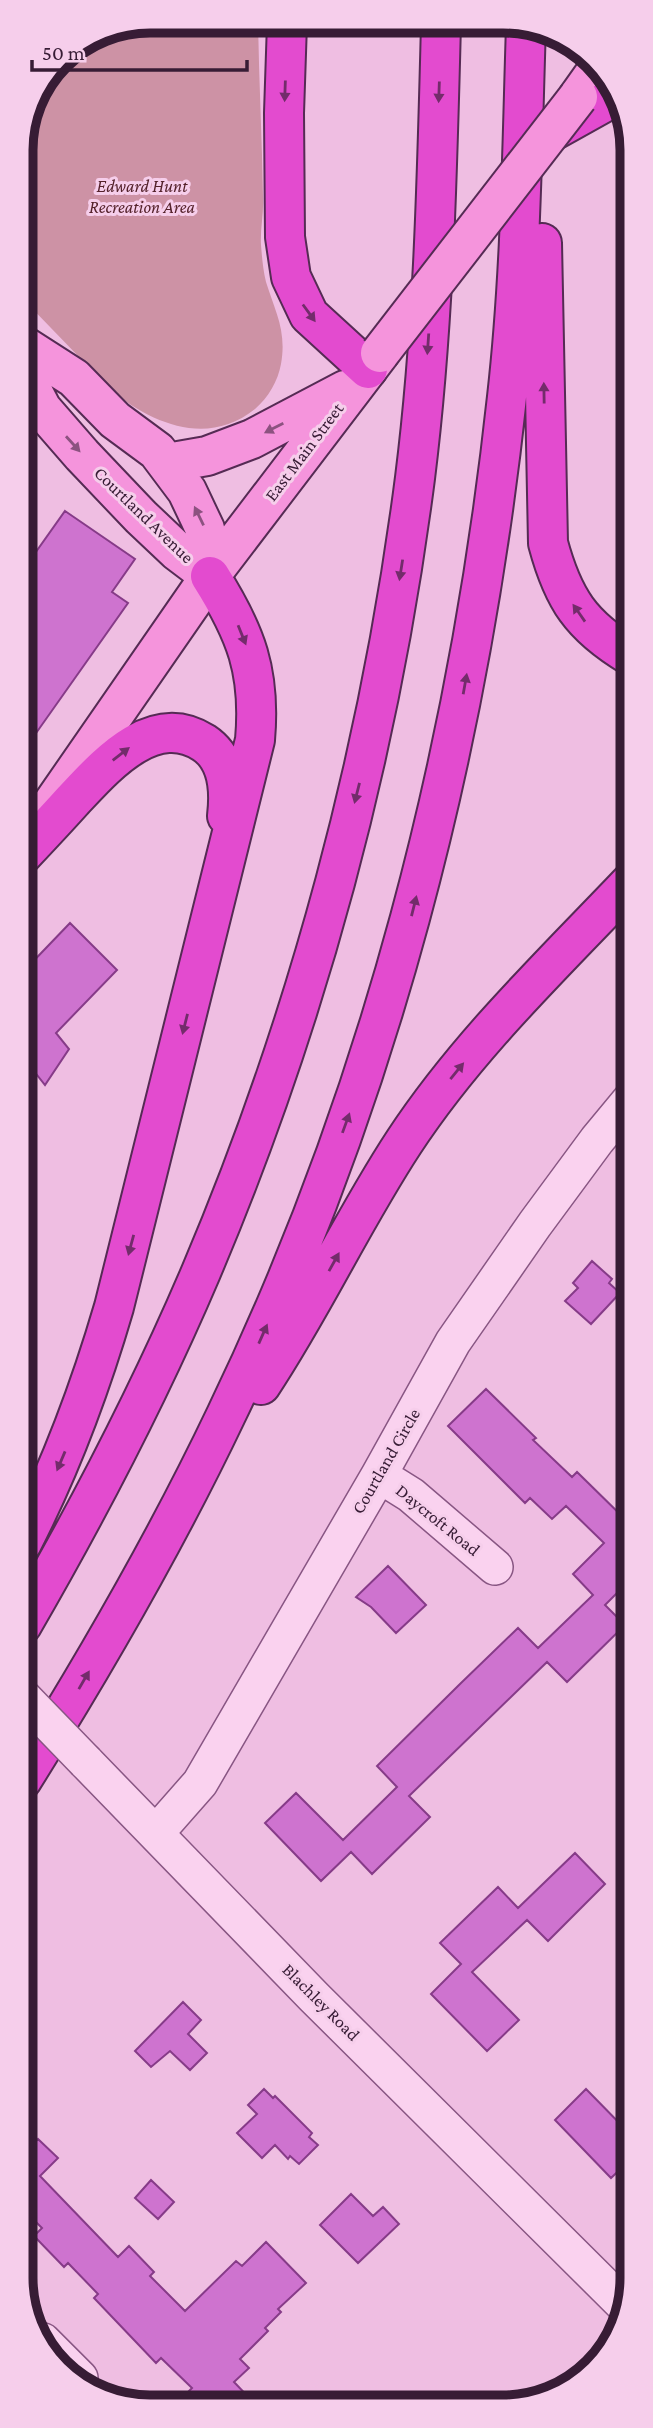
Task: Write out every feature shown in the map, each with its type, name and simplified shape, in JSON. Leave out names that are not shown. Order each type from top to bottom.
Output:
[{"type":"highway","points":[[287,33],[284,203],[290,277],[309,314],[368,369]]},
{"type":"highway","points":[[33,1605],[112,1462],[158,1369],[238,1181],[306,982],[360,782],[382,681],[415,477],[433,272],[441,33]]},
{"type":"highway","points":[[33,1761],[123,1612],[180,1506],[227,1413],[271,1316],[343,1130],[381,1017],[411,915],[460,708],[479,604],[508,394],[516,288],[526,36]]},
{"type":"highway","points":[[539,39],[548,543],[556,573],[569,599],[587,624],[620,649]]},
{"type":"highway","points":[[33,1519],[74,1430],[96,1367],[135,1227],[248,770],[257,712],[256,683],[250,655],[227,603],[210,576]]},
{"type":"highway","points":[[34,843],[101,771],[138,742],[155,735],[171,733],[191,736],[206,745],[219,759],[229,792],[221,854],[194,985]]},
{"type":"highway","points":[[180,1506],[282,1353],[375,1189],[434,1100],[505,1016],[620,894]]},
{"type":"main road","name":"East Main Street","points":[[34,832],[210,576],[368,369],[553,131],[596,97]]},
{"type":"main road","name":"Courtland Avenue","points":[[34,352],[74,378],[115,420],[157,451],[167,463],[187,491],[205,529],[210,548],[210,576]]},
{"type":"main road","points":[[167,463],[207,456],[252,439],[368,369]]},
{"type":"main road","points":[[42,409],[74,378]]},
{"type":"main road","name":"Courtland Avenue","points":[[34,394],[42,409],[141,517],[177,551],[210,576]]},
{"type":"street","name":"Courtland Circle","points":[[156,1833],[200,1783],[453,1342],[535,1224],[620,1113]]},
{"type":"street","name":"Daycroft Road","points":[[379,1475],[411,1495],[495,1567]]},
{"type":"street","name":"Blachley Road","points":[[33,1708],[314,1997],[617,2298]]},
{"type":"green space","name":"Edward Hunt Recreation Area","points":[[151,33],[258,33],[263,203],[261,245],[266,282],[281,331],[282,352],[278,377],[272,389],[255,409],[218,427],[200,429],[162,421],[144,413],[111,390],[34,310],[34,143],[37,120],[45,99],[57,79],[73,62],[113,39]]},
{"type":"building","points":[[65,511],[135,559],[112,592],[128,603],[34,736],[34,555]]},
{"type":"building","points":[[70,923],[117,970],[56,1033],[69,1049],[45,1085],[34,1071],[34,961]]},
{"type":"building","points":[[592,1261],[612,1279],[609,1283],[619,1294],[591,1324],[565,1301],[578,1288],[573,1283]]},
{"type":"building","points":[[486,1389],[572,1477],[577,1472],[619,1514],[619,1591],[605,1605],[619,1619],[619,1631],[567,1682],[547,1662],[409,1796],[430,1817],[372,1874],[351,1852],[321,1881],[265,1823],[296,1793],[343,1840],[397,1787],[377,1766],[460,1684],[518,1628],[538,1648],[593,1595],[573,1574],[604,1543],[566,1506],[552,1519],[530,1498],[525,1503],[448,1426]]},
{"type":"building","points":[[388,1566],[426,1605],[396,1633],[371,1607],[356,1597]]},
{"type":"building","points":[[575,1853],[605,1884],[548,1941],[527,1920],[472,1972],[519,2020],[487,2051],[431,1994],[461,1964],[440,1943],[498,1887],[518,1908]]},
{"type":"building","points":[[183,2002],[201,2020],[188,2034],[207,2053],[190,2070],[170,2051],[151,2067],[135,2051]]},
{"type":"building","points":[[264,2089],[273,2098],[275,2096],[312,2133],[309,2137],[318,2145],[299,2164],[290,2156],[288,2159],[275,2145],[262,2158],[237,2133],[257,2114],[248,2105]]},
{"type":"building","points":[[586,2089],[619,2123],[619,2170],[611,2178],[555,2120]]},
{"type":"building","points":[[38,2139],[58,2158],[40,2176],[118,2257],[129,2246],[154,2272],[150,2276],[185,2311],[236,2261],[242,2266],[266,2242],[306,2283],[278,2309],[281,2312],[265,2328],[268,2331],[240,2359],[249,2368],[234,2382],[246,2395],[191,2395],[188,2392],[192,2388],[161,2358],[156,2363],[94,2298],[98,2294],[68,2263],[64,2267],[34,2236],[42,2228],[33,2219],[33,2144]]},
{"type":"building","points":[[151,2180],[174,2202],[158,2219],[135,2198]]},
{"type":"building","points":[[351,2194],[373,2216],[383,2207],[399,2224],[358,2263],[320,2225]]}]
